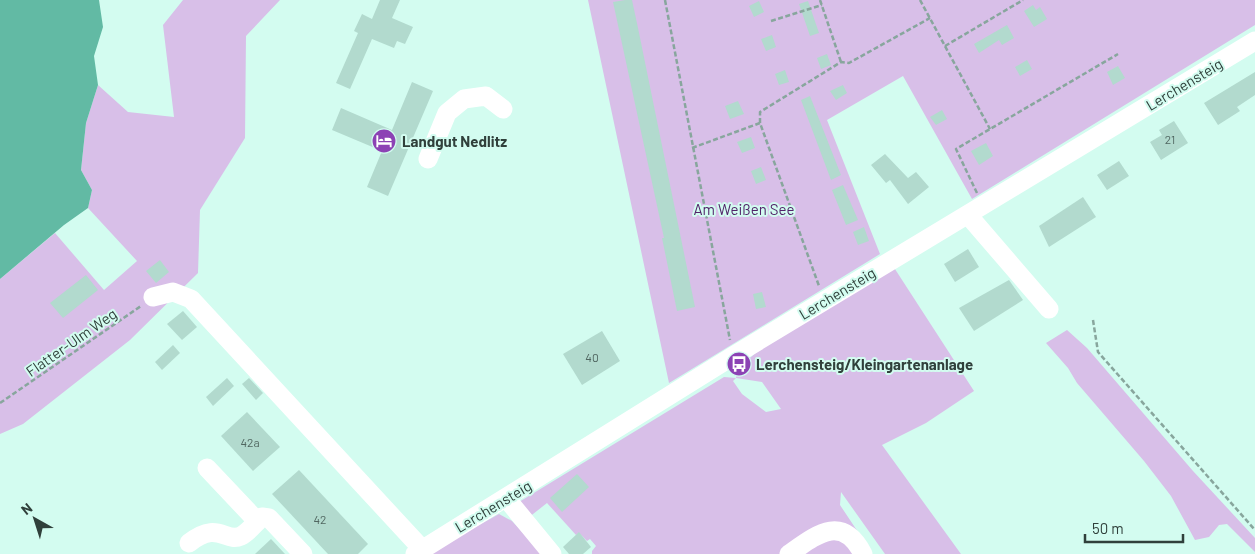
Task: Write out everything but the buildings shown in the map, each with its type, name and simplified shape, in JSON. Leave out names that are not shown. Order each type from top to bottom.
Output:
[{"type":"street","name":"Lerchensteig","points":[[153,297],[173,292],[191,299],[418,552],[737,354],[1255,41]]},
{"type":"street","points":[[428,159],[447,113],[464,99],[486,96],[503,109]]},
{"type":"street","points":[[976,210],[1049,308]]},
{"type":"street","points":[[207,468],[257,521]]},
{"type":"street","points":[[506,498],[552,554]]},
{"type":"street","points":[[189,543],[200,534],[215,531],[233,537],[240,536],[262,517],[269,518],[303,554]]},
{"type":"street","points":[[789,554],[817,534],[828,530],[847,534],[856,541],[863,554]]},
{"type":"path","points":[[665,0],[730,341],[737,354]]},
{"type":"path","points":[[820,0],[841,62]]},
{"type":"path","points":[[920,0],[990,129]]},
{"type":"path","points":[[945,46],[1023,0]]},
{"type":"path","points":[[771,21],[822,5]]},
{"type":"path","points":[[819,286],[760,123],[760,112],[841,62],[849,63],[930,18]]},
{"type":"path","points":[[976,210],[956,149],[1118,54]]},
{"type":"path","points":[[692,149],[760,123]]},
{"type":"path","name":"Flatter-Ulm Weg","points":[[0,403],[153,297]]},
{"type":"path","points":[[1093,320],[1098,352],[1255,530]]},
{"type":"green space","points":[[183,0],[280,0],[246,36],[245,138],[200,210],[198,273],[130,340],[23,424],[0,434],[0,279],[55,233],[104,290],[137,261],[88,208],[92,190],[81,170],[86,123],[98,85],[128,112],[174,117],[163,25]]},
{"type":"green space","name":"Am Weißen See","points":[[588,0],[1255,0],[1255,25],[972,199],[903,76],[827,120],[880,254],[669,383]]},
{"type":"green space","points":[[893,266],[974,391],[926,423],[882,445],[961,554],[885,554],[841,492],[840,505],[862,538],[847,528],[782,554],[592,554],[596,546],[590,539],[587,541],[579,533],[576,535],[547,503],[528,518],[519,502],[724,377],[736,378],[737,369],[758,351]],"holes":[[[736,378],[762,382],[781,409],[766,412],[742,394],[733,381]]]},
{"type":"green space","points":[[1067,330],[1087,348],[1193,471],[1255,538],[1255,552],[1227,524],[1219,525],[1209,537],[1195,540],[1171,496],[1046,343]]},
{"type":"green space","points":[[499,514],[512,521],[543,554],[431,554],[445,544]]},
{"type":"green space","points":[[838,534],[859,554],[796,554]]},
{"type":"shaded area","points":[[0,0],[99,0],[103,27],[94,56],[98,85],[86,123],[81,170],[92,190],[88,208],[64,225],[0,279]]},
{"type":"place","name":"Landgut Nedlitz","points":[[384,141]]},
{"type":"place","name":"Lerchensteig/Kleingartenanlage","points":[[739,364]]}]
